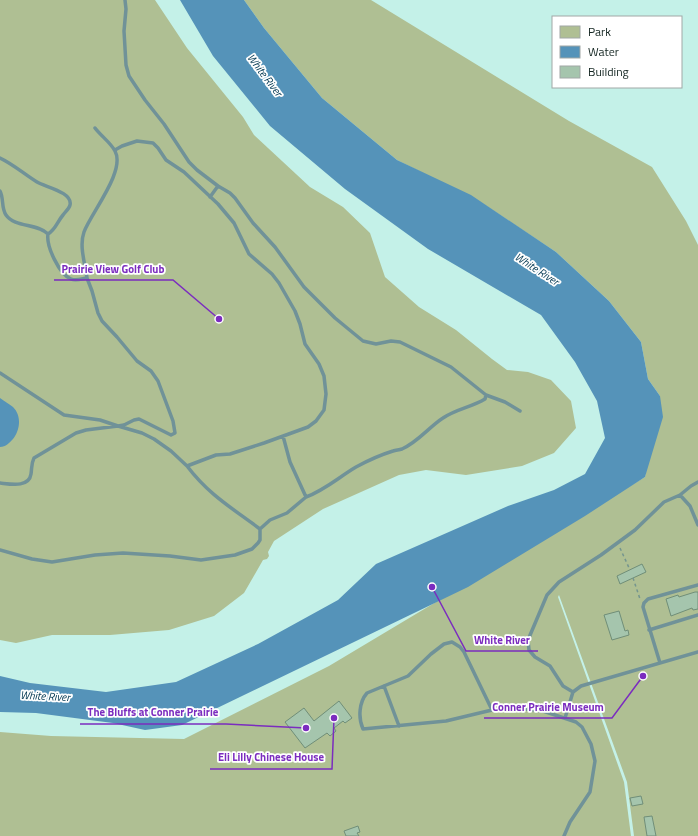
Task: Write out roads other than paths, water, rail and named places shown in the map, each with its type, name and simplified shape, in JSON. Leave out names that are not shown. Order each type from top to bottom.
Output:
[{"type":"lane","points":[[125,0],[126,9],[124,31],[126,65],[129,76],[145,100],[164,124],[189,162],[201,173],[235,198],[253,223],[275,247],[304,287],[334,318],[363,341],[376,344],[391,341],[400,342],[451,368],[486,394],[505,402],[520,411]]},
{"type":"lane","points":[[0,482],[15,485],[25,482],[30,477],[31,463],[34,458],[76,433],[86,430],[124,425],[139,419],[164,433],[171,435],[174,434],[173,421],[158,381],[151,371],[137,360],[102,321],[87,278],[83,247],[84,232],[110,186],[114,176],[117,160],[115,150],[95,128]]},
{"type":"lane","points":[[115,150],[137,141],[153,143],[166,160],[184,172],[210,197],[234,223],[249,254],[272,274],[279,283],[295,311],[305,344],[319,364],[324,376],[326,401],[324,410],[319,418],[308,427],[230,454],[216,455],[187,466]]},
{"type":"lane","points":[[0,158],[38,182],[60,191],[68,198],[70,207],[54,230],[48,234]]},
{"type":"lane","points":[[210,197],[218,186]]},
{"type":"lane","points":[[0,191],[3,198],[4,212],[8,218],[43,230],[48,234],[49,248],[64,274],[71,279],[80,280],[87,278]]},
{"type":"lane","points":[[0,373],[64,415],[96,419],[142,433],[154,440],[171,451],[187,466],[207,489],[260,530]]},
{"type":"lane","points":[[0,550],[32,559],[52,562],[96,555],[123,553],[170,556],[201,560],[235,555],[249,551],[258,543],[260,530],[270,520],[287,513],[306,497],[317,493],[356,467],[401,449],[422,436],[452,413],[477,404],[485,399],[486,394]]},
{"type":"lane","points":[[283,436],[290,462],[306,497]]},
{"type":"lane","points":[[573,692],[563,686],[550,666],[535,658],[529,650],[528,640],[544,600],[552,588],[635,530],[664,502],[680,495],[690,486],[698,482]]},
{"type":"lane","points":[[680,495],[690,506],[698,525]]},
{"type":"lane","points":[[660,663],[649,630],[643,607],[644,603],[648,599],[698,585]]},
{"type":"lane","points":[[649,630],[698,615]]},
{"type":"lane","points":[[492,710],[464,652],[460,646],[452,642],[444,644],[431,654],[408,676],[367,693],[363,698],[360,712],[361,725],[363,729],[446,721],[492,710],[515,708],[543,711],[576,722],[582,727],[591,744],[595,761],[590,792],[570,822],[564,836]]},
{"type":"lane","points":[[566,718],[573,692],[588,684],[698,652]]},
{"type":"lane","points":[[384,686],[399,726]]},
{"type":"water","points":[[180,0],[244,0],[264,28],[322,98],[397,160],[471,195],[556,252],[609,301],[641,342],[648,379],[660,396],[663,417],[645,477],[585,516],[468,587],[182,725],[145,730],[113,723],[36,713],[0,712],[0,676],[30,683],[106,692],[176,682],[258,644],[338,600],[376,564],[508,506],[554,490],[585,474],[605,438],[597,401],[575,362],[541,315],[428,249],[345,189],[270,126],[213,56]]},
{"type":"water","points":[[0,398],[13,407],[19,419],[17,431],[13,439],[6,446],[2,447],[0,447]]},
{"type":"place","name":"Prairie View Golf Club","points":[[219,319]]},
{"type":"place","name":"White River","points":[[432,587]]},
{"type":"place","name":"Conner Prairie Museum","points":[[643,676]]},
{"type":"place","name":"Eli Lilly Chinese House","points":[[334,718]]},
{"type":"place","name":"The Bluffs at Conner Prairie","points":[[306,728]]}]
